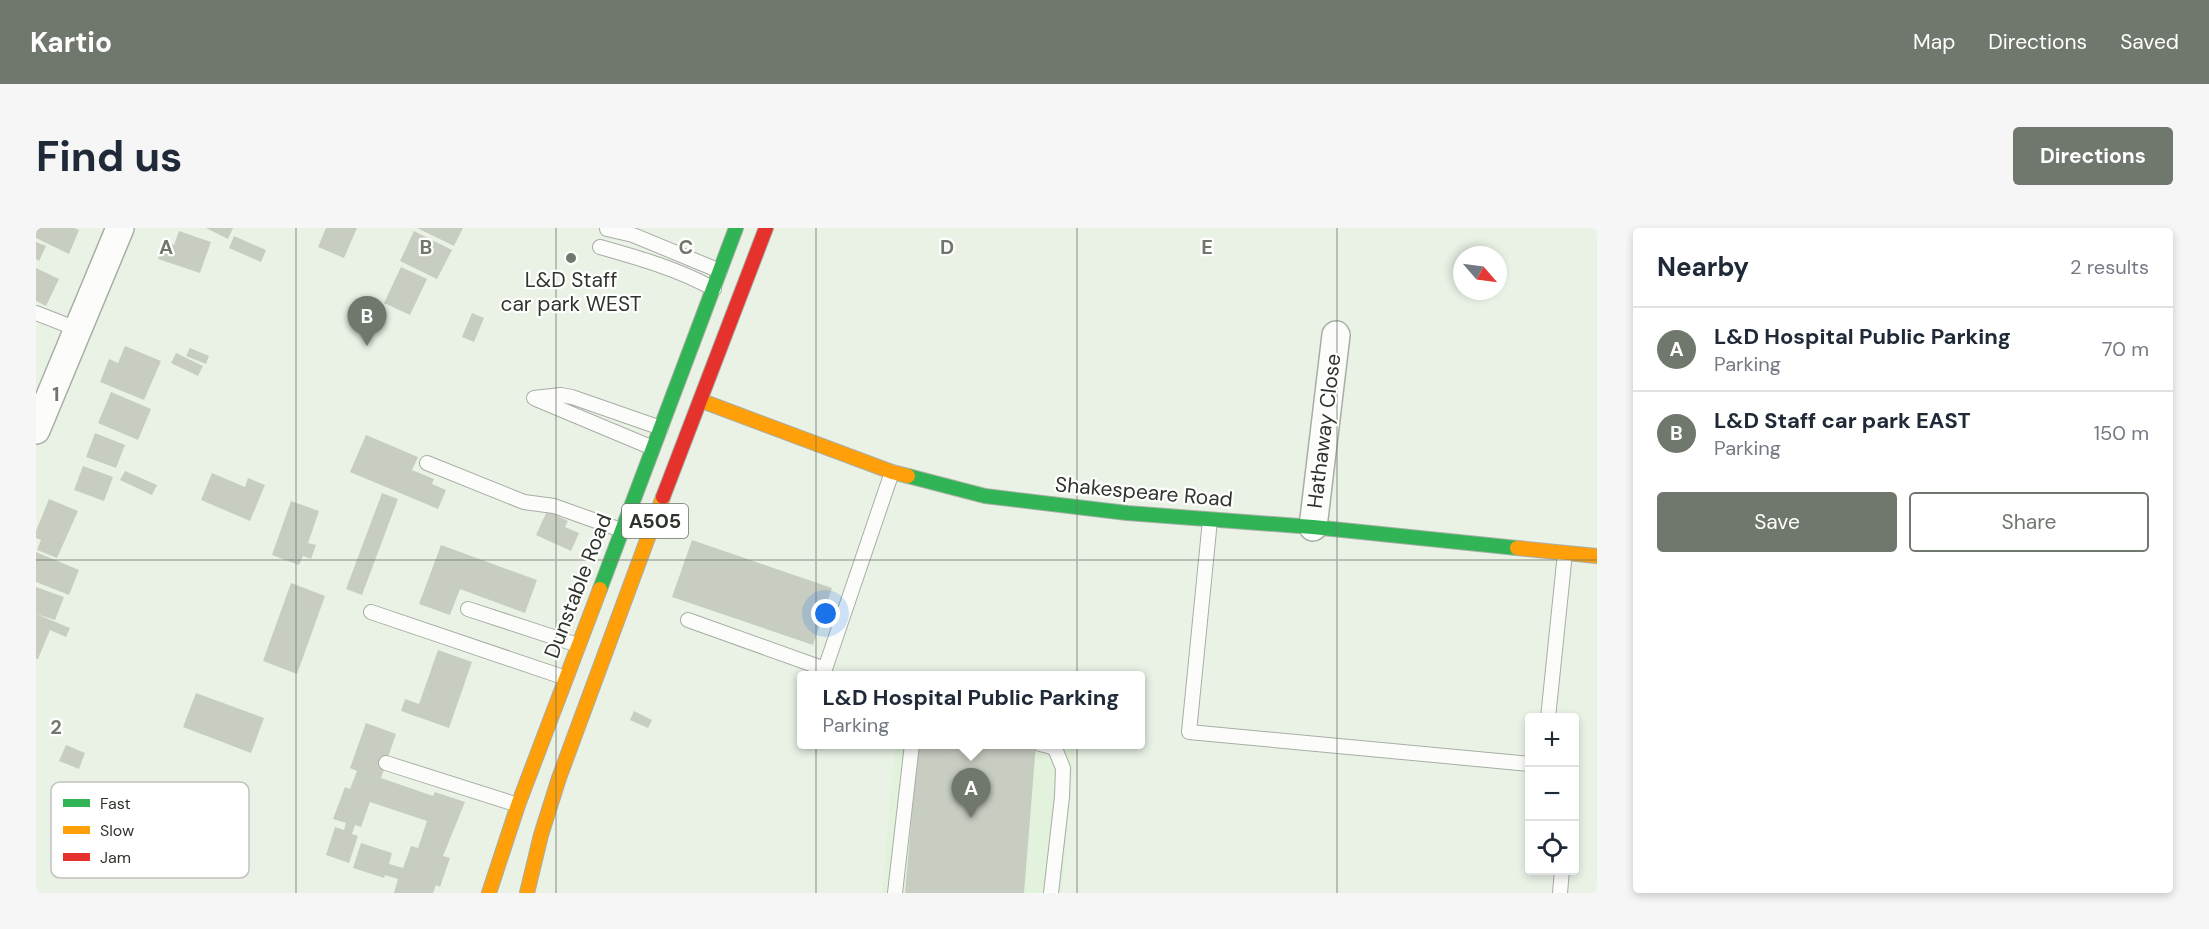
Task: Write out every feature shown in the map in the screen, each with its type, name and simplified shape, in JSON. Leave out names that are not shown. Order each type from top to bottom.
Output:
[{"type":"main road","name":"Dunstable Road","points":[[489,893],[518,805],[736,228]]},
{"type":"main road","name":"A505","points":[[527,893],[533,859],[546,815],[613,631],[766,228]]},
{"type":"main road","name":"Shakespeare Road","points":[[702,400],[892,472],[985,496],[1127,513],[1313,527],[1597,556]]},
{"type":"street","points":[[36,430],[120,228]]},
{"type":"street","name":"Hathaway Close","points":[[1313,527],[1336,335]]},
{"type":"lane","points":[[607,229],[633,235],[721,271]]},
{"type":"lane","points":[[600,247],[681,272],[714,289]]},
{"type":"lane","points":[[36,313],[77,329]]},
{"type":"lane","points":[[653,448],[534,398],[561,395],[572,397],[661,428]]},
{"type":"lane","points":[[427,463],[524,502],[554,506],[621,530]]},
{"type":"lane","points":[[688,620],[825,669],[892,472]]},
{"type":"lane","points":[[1210,520],[1189,732],[1525,764]]},
{"type":"lane","points":[[1548,713],[1565,553]]},
{"type":"lane","points":[[468,609],[579,645]]},
{"type":"lane","points":[[370,612],[566,678]]},
{"type":"lane","points":[[895,893],[911,749]]},
{"type":"lane","points":[[1050,893],[1062,797],[1063,768],[1054,749]]},
{"type":"lane","points":[[386,762],[518,805]]},
{"type":"lane","points":[[1560,893],[1562,875]]},
{"type":"shaded area","points":[[895,749],[1075,749],[1062,893],[882,893]]},
{"type":"building","points":[[36,228],[79,230],[69,254],[36,238]]},
{"type":"building","points":[[206,228],[233,228],[228,239]]},
{"type":"building","points":[[326,228],[357,228],[344,258],[318,247]]},
{"type":"building","points":[[417,228],[463,228],[454,246]]},
{"type":"building","points":[[179,231],[211,242],[200,273],[158,259],[164,241],[174,245]]},
{"type":"building","points":[[414,231],[452,250],[437,279],[400,261]]},
{"type":"building","points":[[234,236],[266,250],[261,262],[229,248]]},
{"type":"building","points":[[36,242],[46,246],[39,261],[36,259]]},
{"type":"building","points":[[401,267],[427,279],[410,315],[384,303]]},
{"type":"building","points":[[36,268],[59,279],[46,306],[36,301]]},
{"type":"building","points":[[472,313],[484,318],[474,342],[462,337]]},
{"type":"building","points":[[125,346],[161,361],[144,400],[100,382],[109,359],[118,363]]},
{"type":"building","points":[[190,348],[209,356],[206,364],[186,356]]},
{"type":"building","points":[[176,353],[203,366],[198,376],[171,363]]},
{"type":"building","points":[[111,392],[151,409],[138,440],[98,423]]},
{"type":"building","points":[[95,433],[125,445],[116,468],[86,457]]},
{"type":"building","points":[[366,435],[418,457],[412,470],[434,479],[432,484],[446,490],[438,509],[350,472]]},
{"type":"building","points":[[83,466],[113,477],[104,501],[74,490]]},
{"type":"building","points":[[125,471],[157,485],[152,495],[120,480]]},
{"type":"building","points":[[212,473],[245,487],[248,478],[265,485],[250,521],[201,500]]},
{"type":"building","points":[[382,493],[398,499],[362,595],[346,589]]},
{"type":"building","points":[[49,499],[78,511],[57,558],[37,550],[41,540],[36,538],[36,531]]},
{"type":"building","points":[[291,501],[319,511],[308,543],[316,545],[311,559],[303,556],[299,565],[272,555]]},
{"type":"building","points":[[547,511],[568,521],[565,527],[579,533],[571,551],[536,535]]},
{"type":"building","points":[[692,540],[832,588],[813,645],[672,597]]},
{"type":"building","points":[[441,545],[537,580],[525,613],[460,589],[450,615],[419,604]]},
{"type":"building","points":[[36,552],[79,570],[69,595],[36,582]]},
{"type":"building","points":[[291,583],[325,596],[297,674],[263,661]]},
{"type":"building","points":[[36,587],[64,597],[55,620],[36,614]]},
{"type":"building","points":[[36,614],[70,628],[66,637],[50,630],[38,659],[36,659]]},
{"type":"building","points":[[438,650],[472,662],[449,728],[401,711],[405,699],[419,704]]},
{"type":"building","points":[[196,693],[264,718],[251,753],[183,727]]},
{"type":"building","points":[[634,711],[652,720],[648,728],[630,720]]},
{"type":"building","points":[[366,723],[396,734],[381,778],[433,796],[435,792],[465,802],[443,856],[450,858],[440,887],[436,885],[433,893],[394,893],[398,879],[385,875],[384,878],[353,868],[361,843],[392,853],[389,864],[403,868],[411,846],[418,848],[427,821],[370,802],[361,827],[355,825],[352,834],[358,836],[349,863],[326,855],[335,827],[344,830],[346,823],[333,819],[345,787],[350,789],[357,771],[350,768]]},
{"type":"building","points":[[66,745],[85,753],[79,769],[59,761]]},
{"type":"building","points":[[918,749],[1036,749],[1024,893],[905,893]]},
{"type":"traffic: fast","points":[[600,589],[736,228]]},
{"type":"traffic: fast","points":[[908,476],[985,496],[1127,513],[1313,527],[1517,548]]},
{"type":"traffic: slow","points":[[702,401],[908,476]]},
{"type":"traffic: slow","points":[[527,893],[541,835],[559,778],[663,497]]},
{"type":"traffic: slow","points":[[1517,548],[1597,556]]},
{"type":"traffic: slow","points":[[489,893],[518,805],[600,589]]},
{"type":"traffic: jam","points":[[663,497],[766,228]]},
{"type":"place","name":"L&D Staff car park WEST","points":[[571,258]]},
{"type":"place","name":"L&D Staff car park EAST","points":[[367,346]]},
{"type":"place","name":"L&D Hospital Public Parking","points":[[971,818]]}]
